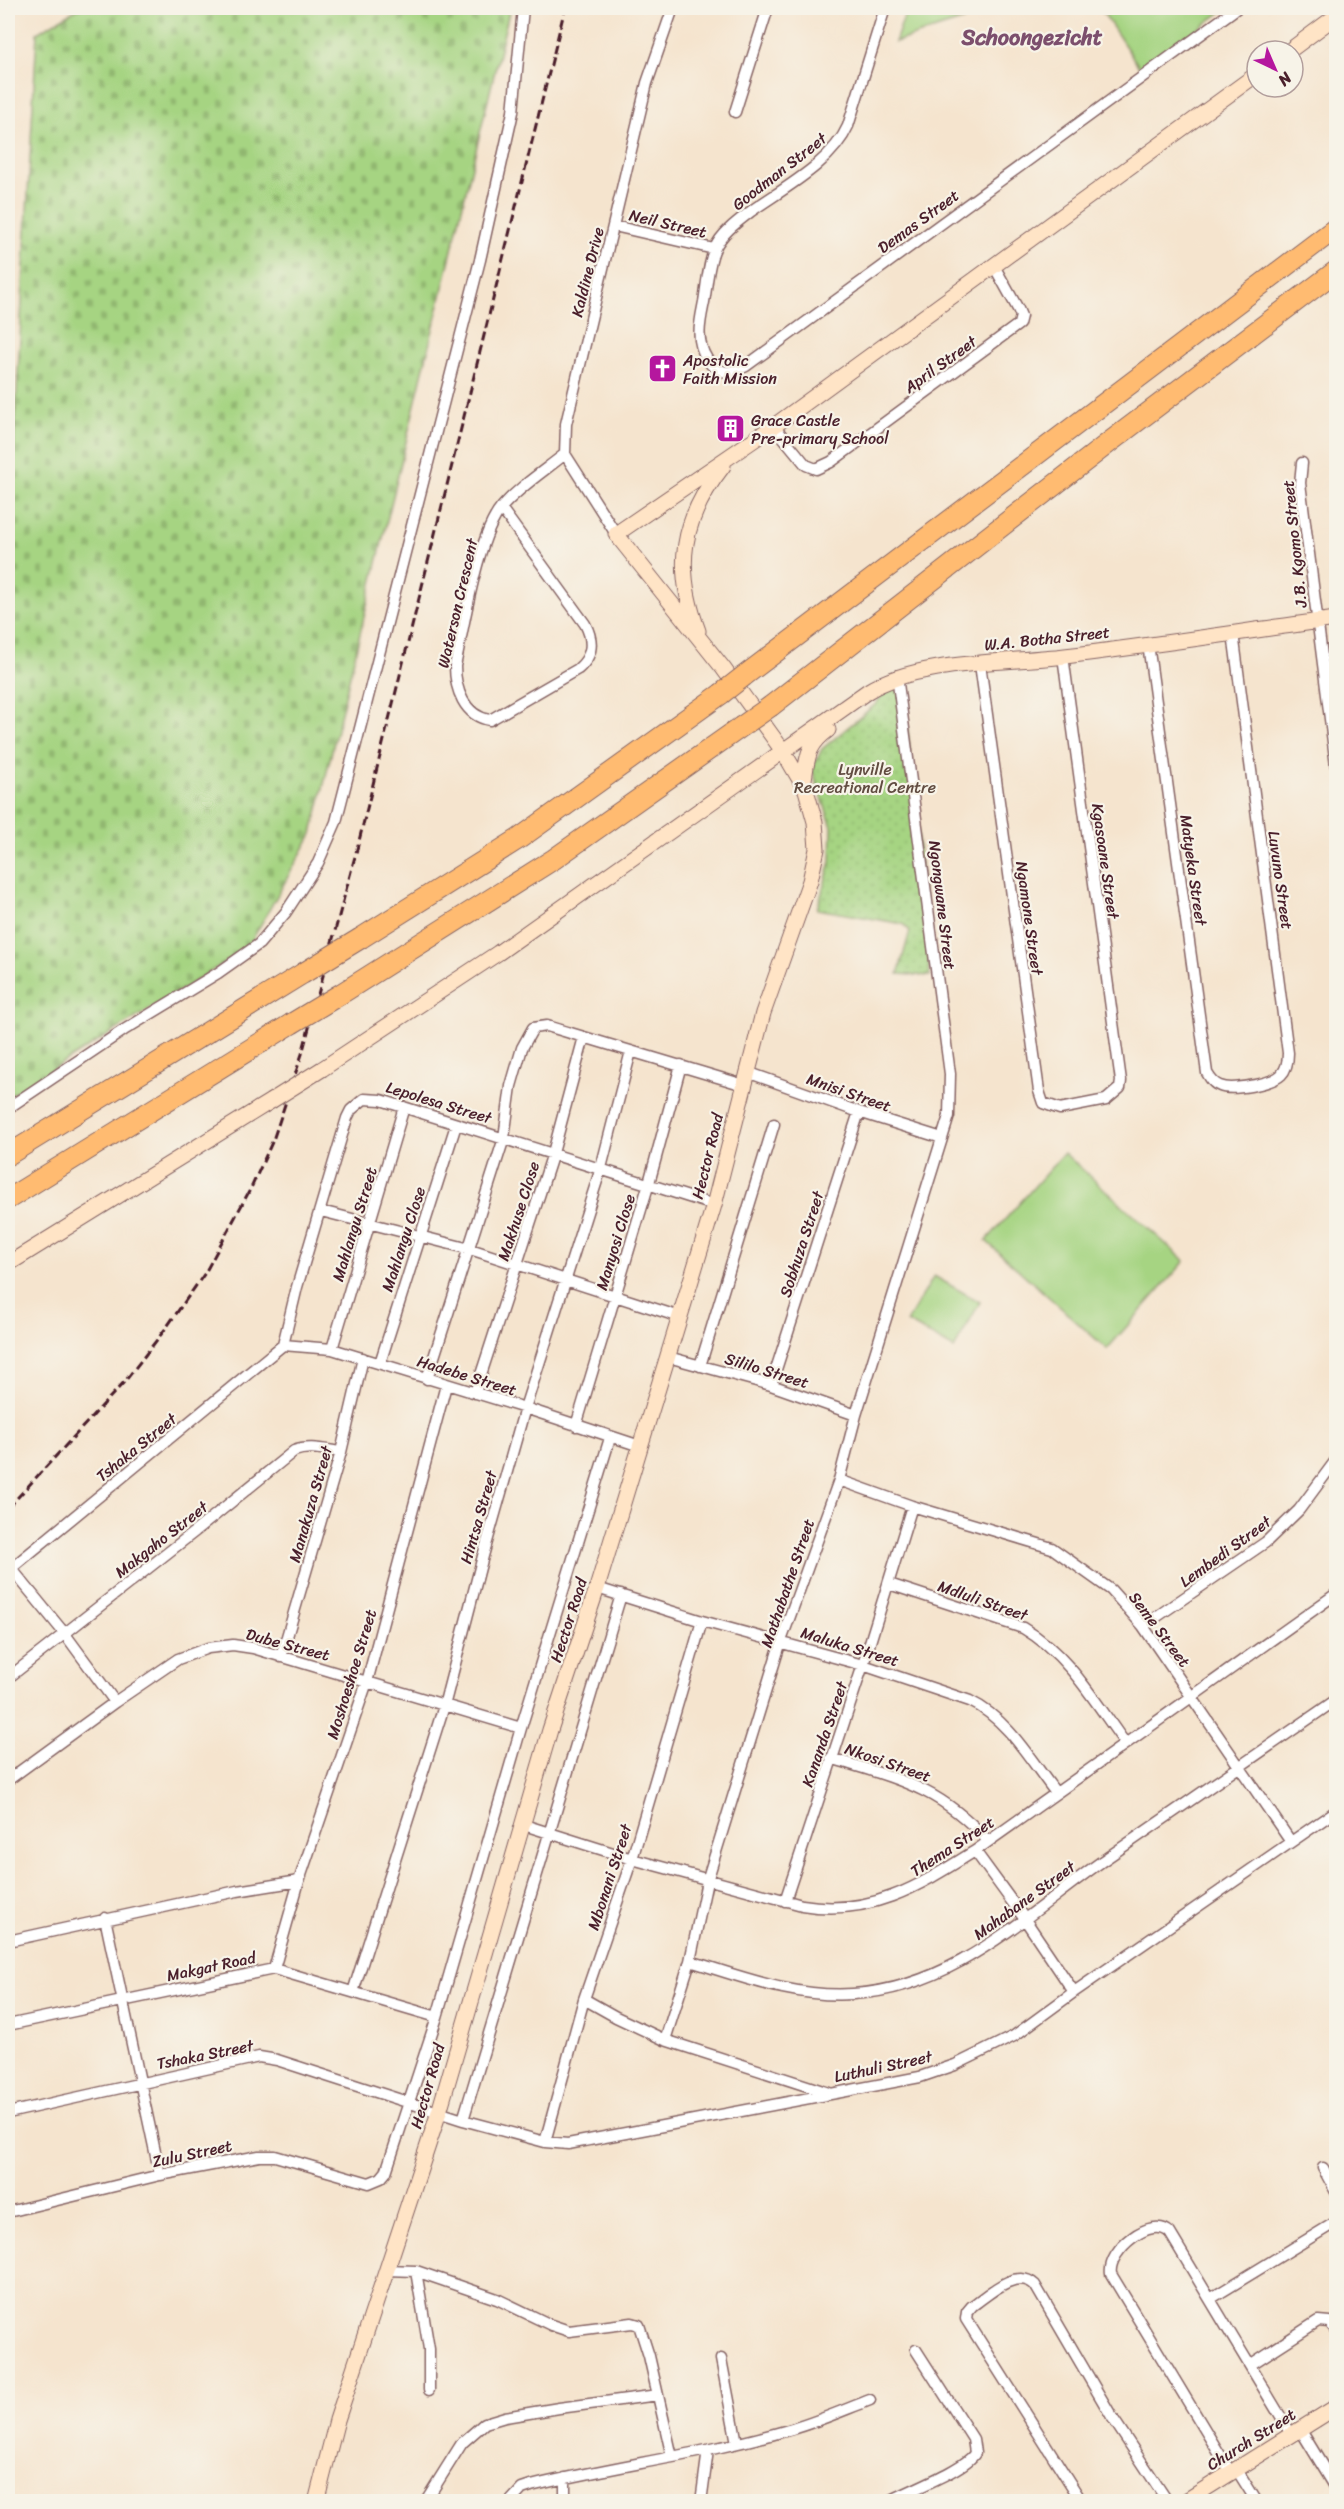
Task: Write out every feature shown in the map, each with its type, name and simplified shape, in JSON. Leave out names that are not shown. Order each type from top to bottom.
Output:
[{"type":"highway","points":[[8,1155],[520,838],[721,694],[1336,228]]},
{"type":"highway","points":[[8,1199],[554,859],[771,706],[1111,441],[1336,271]]},
{"type":"street","points":[[8,1108],[124,1030],[218,973],[259,944],[286,912],[318,863],[336,822],[480,260],[513,112],[523,8]]},
{"type":"street","name":"Kaldine Drive","points":[[565,454],[566,424],[647,83],[673,8]]},
{"type":"street","points":[[735,112],[768,8]]},
{"type":"street","name":"Goodman Street","points":[[714,249],[722,237],[740,219],[823,159],[838,144],[848,126],[885,8]]},
{"type":"street","name":"Demas Street","points":[[714,249],[698,331],[700,346],[715,369],[725,372],[736,371],[1237,8]]},
{"type":"street","points":[[1305,39],[1336,16]]},
{"type":"street","points":[[565,454],[616,534],[774,426],[1245,83]]},
{"type":"street","name":"Neil Street","points":[[614,226],[714,249]]},
{"type":"street","name":"April Street","points":[[774,426],[802,462],[810,468],[821,467],[841,455],[1018,324],[1021,316],[994,266]]},
{"type":"street","points":[[702,642],[685,580],[684,555],[688,527],[706,487],[723,466],[754,438]]},
{"type":"street","name":"Waterson Crescent","points":[[501,508],[585,624],[591,641],[588,658],[578,669],[490,720],[474,714],[467,707],[457,687],[455,666],[486,539],[501,508],[565,454]]},
{"type":"street","name":"J.B. Kgomo Street","points":[[1302,464],[1300,483],[1336,766]]},
{"type":"street","name":"Hector Road","points":[[316,2502],[334,2429],[439,2112],[550,1730],[597,1588],[668,1357],[714,1205],[763,1013],[810,881],[817,849],[815,822],[803,785],[783,751],[702,642],[616,534]]},
{"type":"street","name":"W.A. Botha Street","points":[[8,1264],[322,1069],[498,953],[868,691],[897,676],[1336,619]]},
{"type":"street","name":"Luvuno Street","points":[[1228,1088],[1271,1082],[1280,1077],[1285,1070],[1288,1053],[1233,633]]},
{"type":"street","name":"Matyeka Street","points":[[1148,644],[1207,1072],[1212,1081],[1228,1088]]},
{"type":"street","name":"Kgasoane Street","points":[[1063,656],[1120,1071],[1120,1088],[1113,1095]]},
{"type":"street","name":"Ngamone Street","points":[[980,664],[1040,1097],[1048,1106],[1060,1108],[1106,1100],[1113,1095]]},
{"type":"street","name":"Ngongwane Street","points":[[897,676],[950,1074],[951,1102],[942,1138]]},
{"type":"street","points":[[803,785],[807,758],[814,742],[854,709],[868,691]]},
{"type":"street","name":"Lepolesa Street","points":[[283,1345],[297,1287],[351,1110],[364,1099],[372,1098],[504,1138],[511,1086],[522,1048],[533,1028],[547,1026],[681,1065],[746,1078]]},
{"type":"street","name":"Makhuse Close","points":[[475,1393],[553,1153],[584,1037]]},
{"type":"street","name":"Hintsa Street","points":[[353,1992],[444,1706],[525,1408],[601,1168],[632,1051]]},
{"type":"street","name":"Manyosi Close","points":[[576,1426],[649,1183],[681,1065]]},
{"type":"street","name":"Mnisi Street","points":[[746,1078],[942,1138]]},
{"type":"street","name":"Mahlangu Street","points":[[332,1349],[404,1107]]},
{"type":"street","name":"Sobhuza Street","points":[[771,1385],[859,1112]]},
{"type":"street","points":[[700,1366],[774,1124]]},
{"type":"street","name":"Mahlangu Close","points":[[380,1363],[456,1125]]},
{"type":"street","points":[[427,1379],[504,1138],[714,1205]]},
{"type":"street","name":"Mathabathe Street","points":[[665,2040],[690,1961],[707,1881],[781,1641],[839,1480],[856,1415],[942,1138]]},
{"type":"street","points":[[321,1211],[470,1249],[680,1317]]},
{"type":"street","name":"Hadebe Street","points":[[283,1345],[332,1349],[640,1446]]},
{"type":"street","name":"Tshaka Street","points":[[9,1570],[283,1345]]},
{"type":"street","name":"Sililo Street","points":[[668,1357],[771,1385],[856,1415]]},
{"type":"street","name":"Manakuza Street","points":[[281,1657],[341,1452],[363,1358]]},
{"type":"street","name":"Moshoeshoe Street","points":[[274,1969],[299,1881],[367,1682],[446,1385]]},
{"type":"street","name":"Hector Road","points":[[381,2178],[390,2164],[437,2018],[521,1728],[610,1438]]},
{"type":"street","name":"Makgaho Street","points":[[8,1678],[294,1451],[303,1447],[341,1452]]},
{"type":"street","name":"Lembedi Street","points":[[1143,1626],[1266,1542],[1299,1510],[1336,1460]]},
{"type":"street","name":"Seme Street","points":[[839,1480],[912,1506],[1052,1548],[1112,1590],[1143,1626],[1291,1842]]},
{"type":"street","name":"Kananda Street","points":[[785,1901],[863,1665],[912,1506]]},
{"type":"street","points":[[9,1570],[65,1634],[115,1701]]},
{"type":"street","name":"Mdluli Street","points":[[889,1584],[1023,1628],[1043,1640],[1068,1665],[1125,1743]]},
{"type":"street","name":"Maluka Street","points":[[597,1588],[702,1621],[863,1665],[970,1701],[984,1708],[1006,1729],[1056,1793]]},
{"type":"street","points":[[463,2120],[621,1594]]},
{"type":"street","name":"Thema Street","points":[[524,1825],[707,1881],[785,1901],[820,1908],[860,1906],[916,1888],[975,1851],[1336,1594]]},
{"type":"street","name":"Mbonani Street","points":[[545,2142],[584,1999],[632,1859],[702,1621]]},
{"type":"street","name":"Dube Street","points":[[8,1780],[115,1701],[178,1659],[208,1648],[233,1645],[253,1648],[521,1728]]},
{"type":"street","name":"Mahabane Street","points":[[690,1961],[804,1993],[855,1994],[910,1984],[940,1974],[966,1960],[1336,1700]]},
{"type":"street","name":"Nkosi Street","points":[[831,1758],[930,1792],[967,1819],[988,1841]]},
{"type":"street","name":"Luthuli Street","points":[[439,2112],[545,2142],[582,2143],[920,2077],[955,2066],[1014,2036],[1336,1811]]},
{"type":"street","points":[[975,1851],[1074,1992]]},
{"type":"street","points":[[8,1941],[105,1918],[247,1889],[299,1881]]},
{"type":"street","points":[[105,1918],[160,2175]]},
{"type":"street","name":"Makgat Road","points":[[8,2025],[274,1969],[437,2018]]},
{"type":"street","points":[[584,1999],[615,2017],[665,2040],[829,2093]]},
{"type":"street","name":"Tshaka Street","points":[[8,2113],[259,2057],[277,2060],[439,2112]]},
{"type":"street","name":"Zulu Street","points":[[8,2212],[160,2175],[259,2156],[274,2156],[369,2183],[381,2178]]},
{"type":"street","points":[[1323,2169],[1336,2192]]},
{"type":"street","points":[[1210,2299],[1336,2222]]},
{"type":"street","points":[[1257,2502],[1234,2471],[1113,2278],[1110,2270],[1112,2261],[1128,2241],[1149,2229],[1163,2227],[1170,2233],[1250,2365],[1336,2488]]},
{"type":"street","points":[[386,2270],[416,2271],[496,2299],[560,2329],[582,2331],[636,2323],[643,2333],[672,2457]]},
{"type":"street","points":[[416,2271],[429,2349],[429,2390]]},
{"type":"street","points":[[1082,2502],[966,2319],[967,2312],[972,2306],[1013,2280],[1028,2279],[1035,2285],[1106,2407],[1168,2502]]},
{"type":"street","points":[[1250,2365],[1314,2324],[1326,2321],[1336,2330]]},
{"type":"street","points":[[888,2502],[960,2468],[975,2453],[973,2439],[916,2350]]},
{"type":"street","points":[[721,2359],[737,2443]]},
{"type":"street","points":[[425,2502],[462,2443],[485,2423],[560,2408],[658,2395]]},
{"type":"street","points":[[510,2502],[522,2489],[737,2443],[803,2426],[870,2400]]},
{"type":"street","name":"Church Street","points":[[1184,2502],[1336,2407]]},
{"type":"street","points":[[701,2502],[708,2450]]},
{"type":"street","points":[[565,2478],[565,2502]]},
{"type":"green space","points":[[79,8],[510,8],[312,834],[247,949],[8,1097],[8,551],[37,33]]},
{"type":"green space","points":[[907,8],[1002,8],[895,42]]},
{"type":"green space","points":[[1100,8],[1227,8],[1141,70]]},
{"type":"green space","name":"Lynville Recreational Centre","points":[[903,682],[930,976],[898,974],[910,931],[903,924],[817,909],[831,862],[832,827],[812,769],[822,749],[877,703],[883,692]]},
{"type":"green space","points":[[1064,1153],[1185,1261],[1107,1349],[986,1241]]},
{"type":"green space","points":[[934,1276],[980,1302],[954,1349],[907,1322]]},
{"type":"railway","points":[[8,1508],[126,1380],[166,1328],[205,1273],[252,1186],[273,1140],[302,1054],[357,849],[565,8]]},
{"type":"place","name":"Apostolic Faith Mission","points":[[662,369]]},
{"type":"place","name":"Grace Castle Pre-primary School","points":[[730,429]]},
{"type":"district","name":"Schoongezicht","points":[[1032,37]]}]
